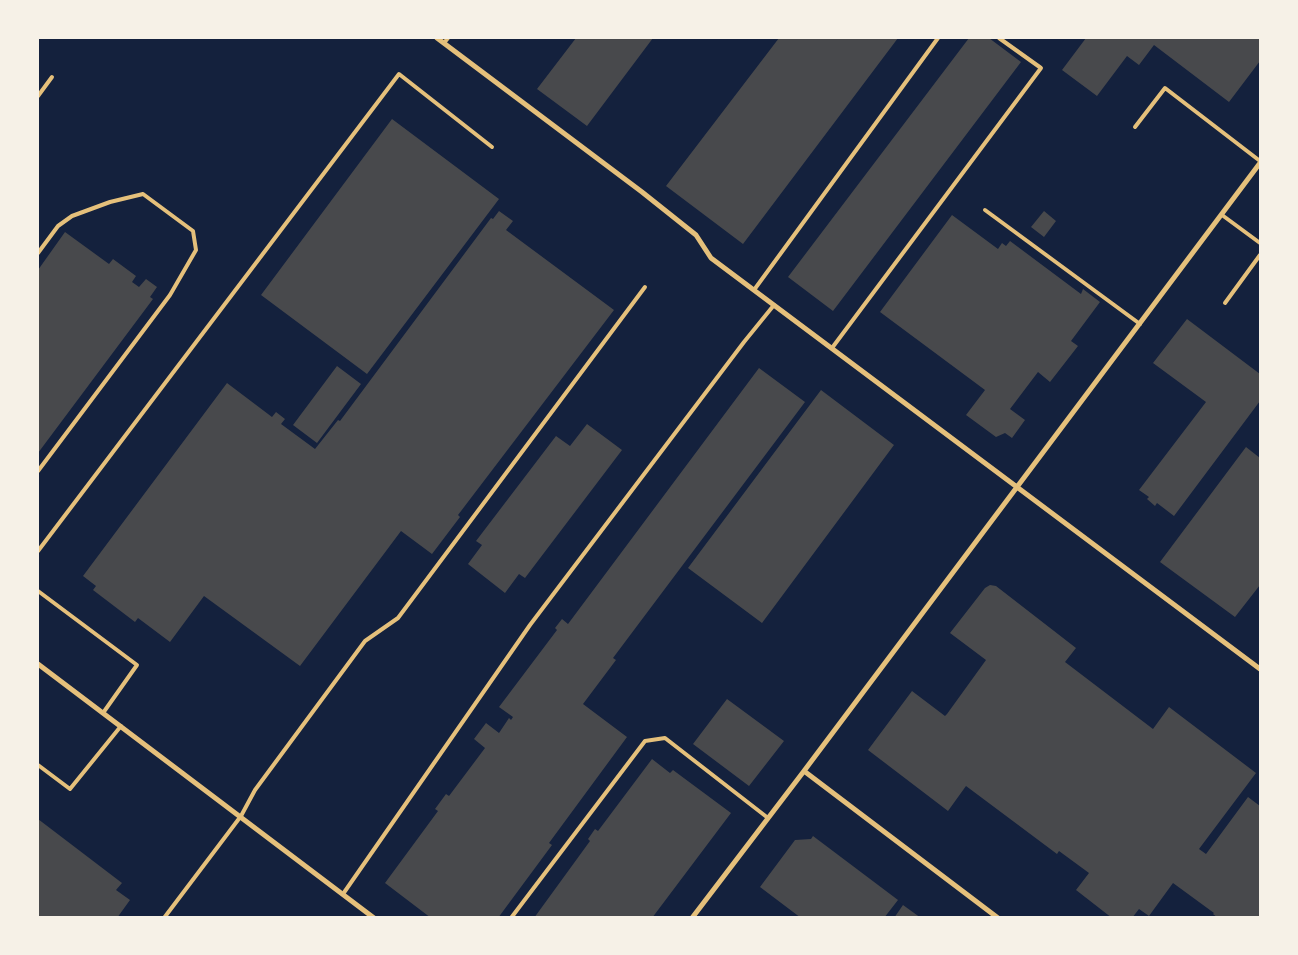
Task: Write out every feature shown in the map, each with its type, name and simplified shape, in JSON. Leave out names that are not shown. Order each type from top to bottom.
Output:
[{"type":"street","points":[[437,38],[446,40],[681,223],[696,236],[712,258],[1260,669]]},
{"type":"street","points":[[692,918],[1018,488],[1260,162]]},
{"type":"street","points":[[38,664],[374,918]]},
{"type":"street","points":[[804,771],[998,918]]},
{"type":"lane","points":[[754,290],[938,38]]},
{"type":"lane","points":[[832,348],[1041,68],[999,38]]},
{"type":"lane","points":[[38,551],[399,74],[492,147]]},
{"type":"lane","points":[[38,96],[52,76]]},
{"type":"lane","points":[[1135,127],[1165,88],[1260,162]]},
{"type":"lane","points":[[38,253],[58,226],[72,216],[110,202],[143,194],[193,231],[196,250],[170,295],[38,471]]},
{"type":"lane","points":[[985,210],[1140,324]]},
{"type":"lane","points":[[1222,215],[1260,243]]},
{"type":"lane","points":[[1225,303],[1260,254]]},
{"type":"lane","points":[[164,918],[241,816],[256,790],[365,641],[398,618],[646,286]]},
{"type":"lane","points":[[342,894],[530,625],[774,305]]},
{"type":"lane","points":[[38,591],[137,665],[103,712]]},
{"type":"lane","points":[[38,765],[70,789],[121,726]]},
{"type":"lane","points":[[511,918],[645,741],[665,738],[768,818]]},
{"type":"building","points":[[576,38],[653,38],[587,126],[537,89]]},
{"type":"building","points":[[779,38],[898,38],[743,244],[666,186]]},
{"type":"building","points":[[969,38],[989,38],[1021,62],[833,311],[788,277]]},
{"type":"building","points":[[1086,38],[1260,38],[1260,61],[1229,102],[1154,45],[1139,65],[1127,56],[1097,96],[1062,70]]},
{"type":"building","points":[[392,119],[499,199],[367,374],[261,295]]},
{"type":"building","points":[[499,211],[513,221],[506,230],[614,310],[458,515],[460,517],[432,554],[401,531],[300,666],[204,596],[170,642],[138,618],[135,622],[93,590],[96,586],[83,576],[227,383],[272,417],[276,412],[285,419],[281,424],[315,449],[338,420],[340,421],[491,218],[493,219]]},
{"type":"building","points":[[1044,211],[1056,221],[1044,237],[1031,227]]},
{"type":"building","points":[[952,215],[998,249],[1002,243],[1006,246],[1010,241],[1081,294],[1083,289],[1100,302],[1071,341],[1078,346],[1050,382],[1038,372],[1010,409],[1025,420],[1012,438],[1005,433],[996,437],[966,415],[985,390],[880,312]]},
{"type":"building","points":[[65,232],[109,264],[113,259],[136,276],[132,282],[139,287],[146,279],[157,287],[150,297],[153,299],[38,453],[38,270]]},
{"type":"building","points":[[1187,319],[1260,374],[1260,401],[1174,516],[1157,503],[1155,506],[1147,499],[1149,497],[1139,490],[1206,402],[1153,363]]},
{"type":"building","points":[[337,366],[361,384],[317,443],[293,425]]},
{"type":"building","points":[[759,368],[805,402],[613,658],[616,660],[583,704],[627,737],[549,843],[552,845],[498,918],[431,918],[385,883],[438,811],[435,809],[446,794],[449,796],[485,748],[474,739],[486,723],[499,733],[509,718],[511,720],[513,717],[499,707],[557,630],[555,628],[562,619],[568,624]]},
{"type":"building","points":[[821,390],[894,445],[762,623],[688,568]]},
{"type":"building","points":[[587,424],[622,450],[525,578],[519,574],[505,593],[468,564],[482,545],[476,541],[556,436],[570,446]]},
{"type":"building","points":[[1246,447],[1260,458],[1260,585],[1235,617],[1160,562]]},
{"type":"building","points":[[990,585],[996,586],[1076,648],[1065,662],[1153,729],[1169,707],[1256,773],[1199,849],[1206,854],[1248,797],[1260,806],[1260,918],[1218,918],[1173,883],[1149,916],[1139,909],[1132,918],[1112,918],[1076,890],[1089,873],[1059,851],[1057,854],[966,786],[948,811],[868,750],[912,691],[945,716],[947,714],[986,660],[950,633],[985,588]]},
{"type":"building","points":[[727,699],[784,741],[749,786],[693,744]]},
{"type":"building","points":[[652,759],[670,773],[673,770],[731,813],[652,918],[534,918],[590,841],[588,839],[595,829],[598,831]]},
{"type":"building","points":[[38,819],[122,883],[116,890],[130,900],[117,918],[38,918]]},
{"type":"building","points":[[813,836],[898,900],[884,918],[801,918],[760,887],[795,840],[811,839]]},
{"type":"building","points":[[903,905],[921,918],[894,918]]}]
